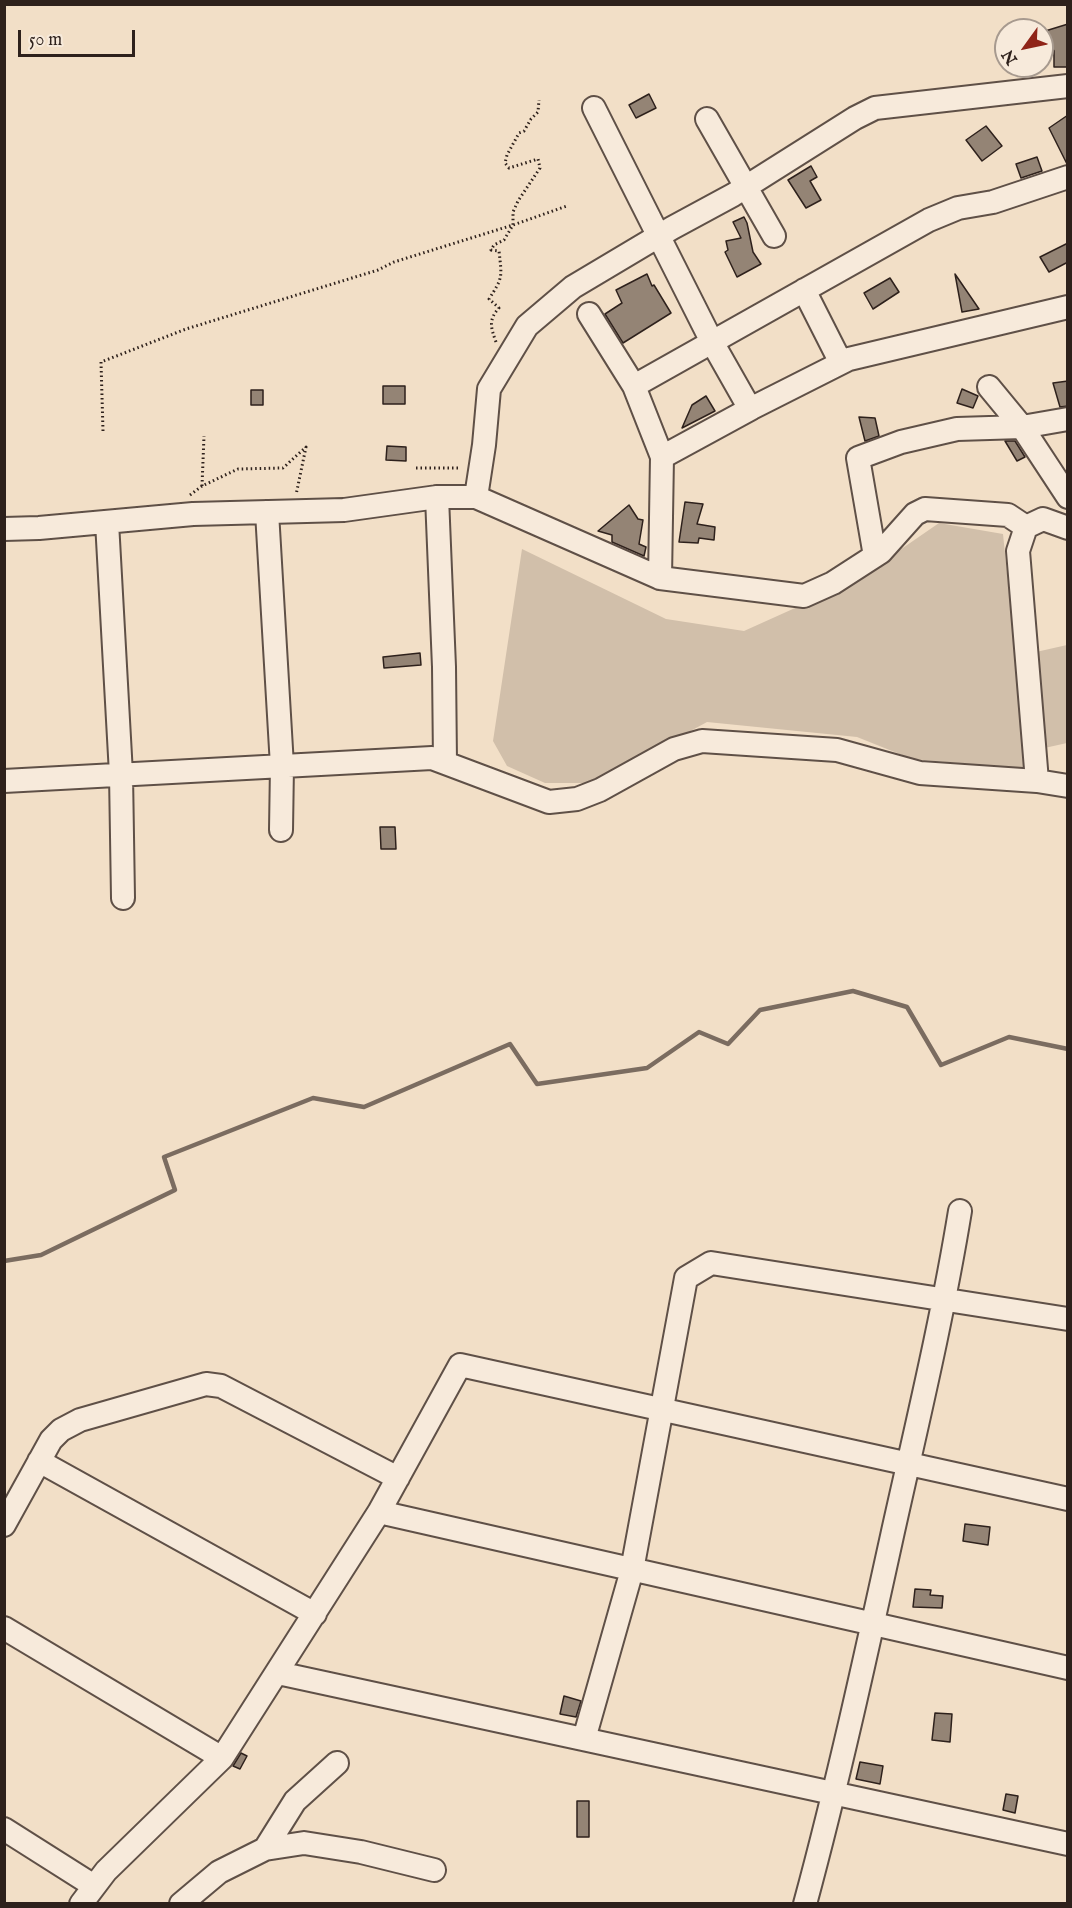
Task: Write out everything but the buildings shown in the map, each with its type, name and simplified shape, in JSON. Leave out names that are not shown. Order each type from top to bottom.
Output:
[{"type":"street","points":[[476,497],[489,388],[527,326],[573,287],[747,187],[855,118],[875,108],[1068,86]]},
{"type":"street","points":[[594,108],[712,342],[750,409]]},
{"type":"street","points":[[707,119],[774,236]]},
{"type":"street","points":[[634,386],[929,220],[958,208],[993,202],[1068,177]]},
{"type":"street","points":[[804,290],[841,363]]},
{"type":"street","points":[[662,457],[849,359],[1068,307]]},
{"type":"street","points":[[589,314],[634,386],[662,457],[660,578]]},
{"type":"street","points":[[989,387],[1022,427],[1068,497]]},
{"type":"street","points":[[875,556],[858,458],[901,442],[957,429],[1022,427],[1068,418]]},
{"type":"street","points":[[4,529],[193,514],[344,510],[437,497],[476,497],[660,578],[804,596],[833,583],[881,552],[915,514],[925,509],[1008,515],[1026,527]]},
{"type":"street","points":[[437,497],[444,667],[445,762]]},
{"type":"street","points":[[267,512],[282,766],[281,830]]},
{"type":"street","points":[[1037,781],[1018,551],[1026,527],[1043,519],[1068,528]]},
{"type":"street","points":[[107,522],[121,774],[123,898]]},
{"type":"street","points":[[4,781],[432,758],[549,802],[577,799],[593,793],[674,749],[702,741],[837,750],[920,773],[1037,781],[1068,786]]},
{"type":"street","points":[[805,1904],[835,1794],[909,1464],[945,1299],[960,1211]]},
{"type":"street","points":[[584,1740],[632,1569],[686,1278],[711,1263],[1068,1319]]},
{"type":"street","points":[[4,1829],[88,1895],[106,1871],[222,1758],[379,1512],[460,1365],[1068,1499]]},
{"type":"street","points":[[4,1525],[51,1440],[61,1430],[80,1420],[206,1384],[221,1386],[398,1478]]},
{"type":"street","points":[[39,1461],[315,1614]]},
{"type":"street","points":[[379,1512],[1068,1668]]},
{"type":"street","points":[[4,1628],[222,1758]]},
{"type":"street","points":[[278,1673],[1068,1844]]},
{"type":"street","points":[[265,1849],[295,1801],[337,1763]]},
{"type":"street","points":[[181,1904],[219,1872],[265,1849],[304,1843],[361,1852],[434,1870]]},
{"type":"path","points":[[503,366],[499,355],[500,348],[495,342],[491,324],[492,316],[499,308],[489,299],[502,279],[501,264],[499,251],[491,250],[494,244],[504,240],[513,225],[513,212],[518,201],[540,168],[537,159],[509,168],[505,163],[519,133],[524,131],[538,112],[539,100]]},
{"type":"path","points":[[103,431],[101,362],[186,329],[378,270],[394,262],[567,206]]},
{"type":"path","points":[[202,486],[204,436]]},
{"type":"path","points":[[186,498],[202,486],[238,469],[283,468],[306,447],[292,511]]},
{"type":"path","points":[[416,468],[481,468]]},
{"type":"shaded area","points":[[939,523],[1003,534],[1027,769],[912,759],[857,737],[707,722],[595,783],[545,783],[507,766],[493,741],[522,549],[666,619],[744,631],[855,581]]},
{"type":"shaded area","points":[[1067,645],[1067,743],[1040,749],[1036,652]]},
{"type":"waterway","points":[[4,1261],[41,1255],[175,1190],[164,1157],[313,1098],[364,1107],[510,1044],[537,1084],[647,1068],[699,1032],[728,1044],[760,1010],[853,991],[907,1007],[941,1065],[1009,1037],[1068,1049]]}]
